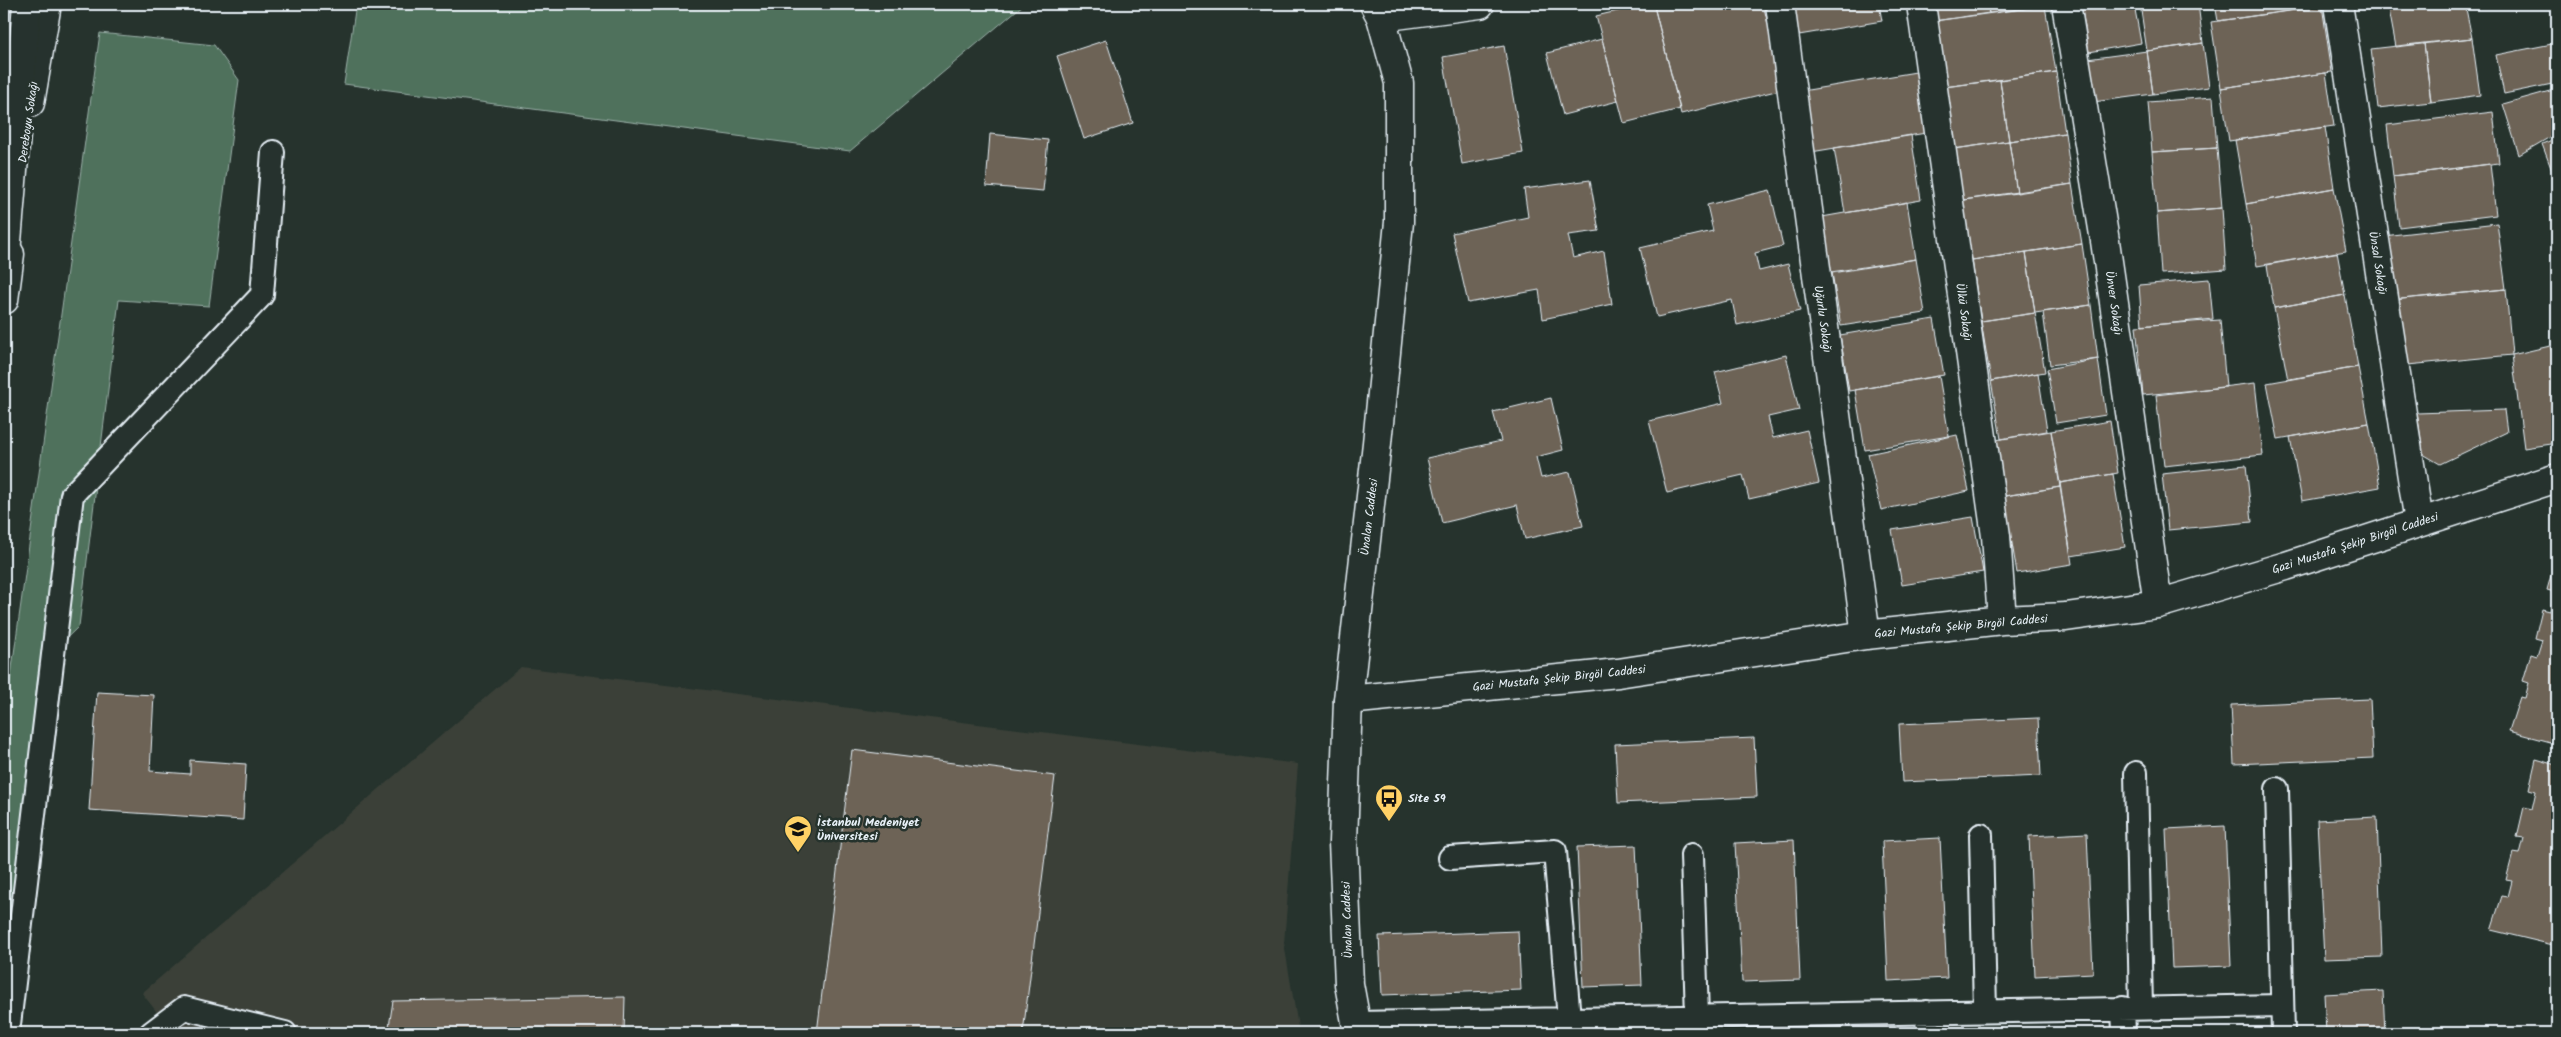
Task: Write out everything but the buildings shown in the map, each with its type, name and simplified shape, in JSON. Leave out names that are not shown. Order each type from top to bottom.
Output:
[{"type":"main road","points":[[4,277],[28,4]]},
{"type":"main road","name":"Dereboyu Sokağı","points":[[4,300],[34,78],[47,4]]},
{"type":"main road","points":[[1385,8],[1480,4]]},
{"type":"main road","name":"Uğurlu Sokağı","points":[[1780,4],[1866,635]]},
{"type":"main road","name":"Ülkü Sokağı","points":[[1920,4],[1996,536],[2002,620]]},
{"type":"main road","name":"Ünver Sokağı","points":[[2066,4],[2105,241],[2158,604]]},
{"type":"main road","name":"Ünsal Sokağı","points":[[2338,4],[2419,522]]},
{"type":"main road","name":"Ünalan Caddesi","points":[[1357,1028],[1349,984],[1344,842],[1348,700],[1378,443],[1399,222],[1399,83],[1385,8]]},
{"type":"main road","name":"Gazi Mustafa Şekip Birgöl Caddesi","points":[[1348,700],[1618,673],[1866,635],[2002,620],[2066,617],[2158,604],[2557,478]]},
{"type":"lane","points":[[8,1033],[72,495],[262,295],[274,152]]},
{"type":"lane","points":[[2124,1033],[2132,1008],[2136,773]]},
{"type":"lane","points":[[2277,789],[2283,1033]]},
{"type":"lane","points":[[1981,834],[1985,1011]]},
{"type":"lane","points":[[1450,858],[1555,851],[1569,1019]]},
{"type":"lane","points":[[1692,855],[1697,1017]]},
{"type":"lane","points":[[1357,1028],[1569,1019],[1595,1026],[1697,1017],[1760,1024],[1927,1023],[1985,1011],[2282,1006]]},
{"type":"lane","points":[[151,1033],[184,1008],[285,1033]]},
{"type":"shaded area","name":"İstanbul Medeniyet Üniversitesi","points":[[521,667],[1298,764],[1284,943],[1299,1033],[173,1033],[142,993]]},
{"type":"green space","points":[[356,4],[1024,4],[850,151],[344,84]]},
{"type":"green space","points":[[100,33],[214,45],[239,80],[209,306],[119,300],[79,626],[39,665],[4,1019],[4,726]]},
{"type":"place","name":"Site 59","points":[[1389,822]]},
{"type":"place","name":"İstanbul Medeniyet Üniversitesi","points":[[798,853]]}]
